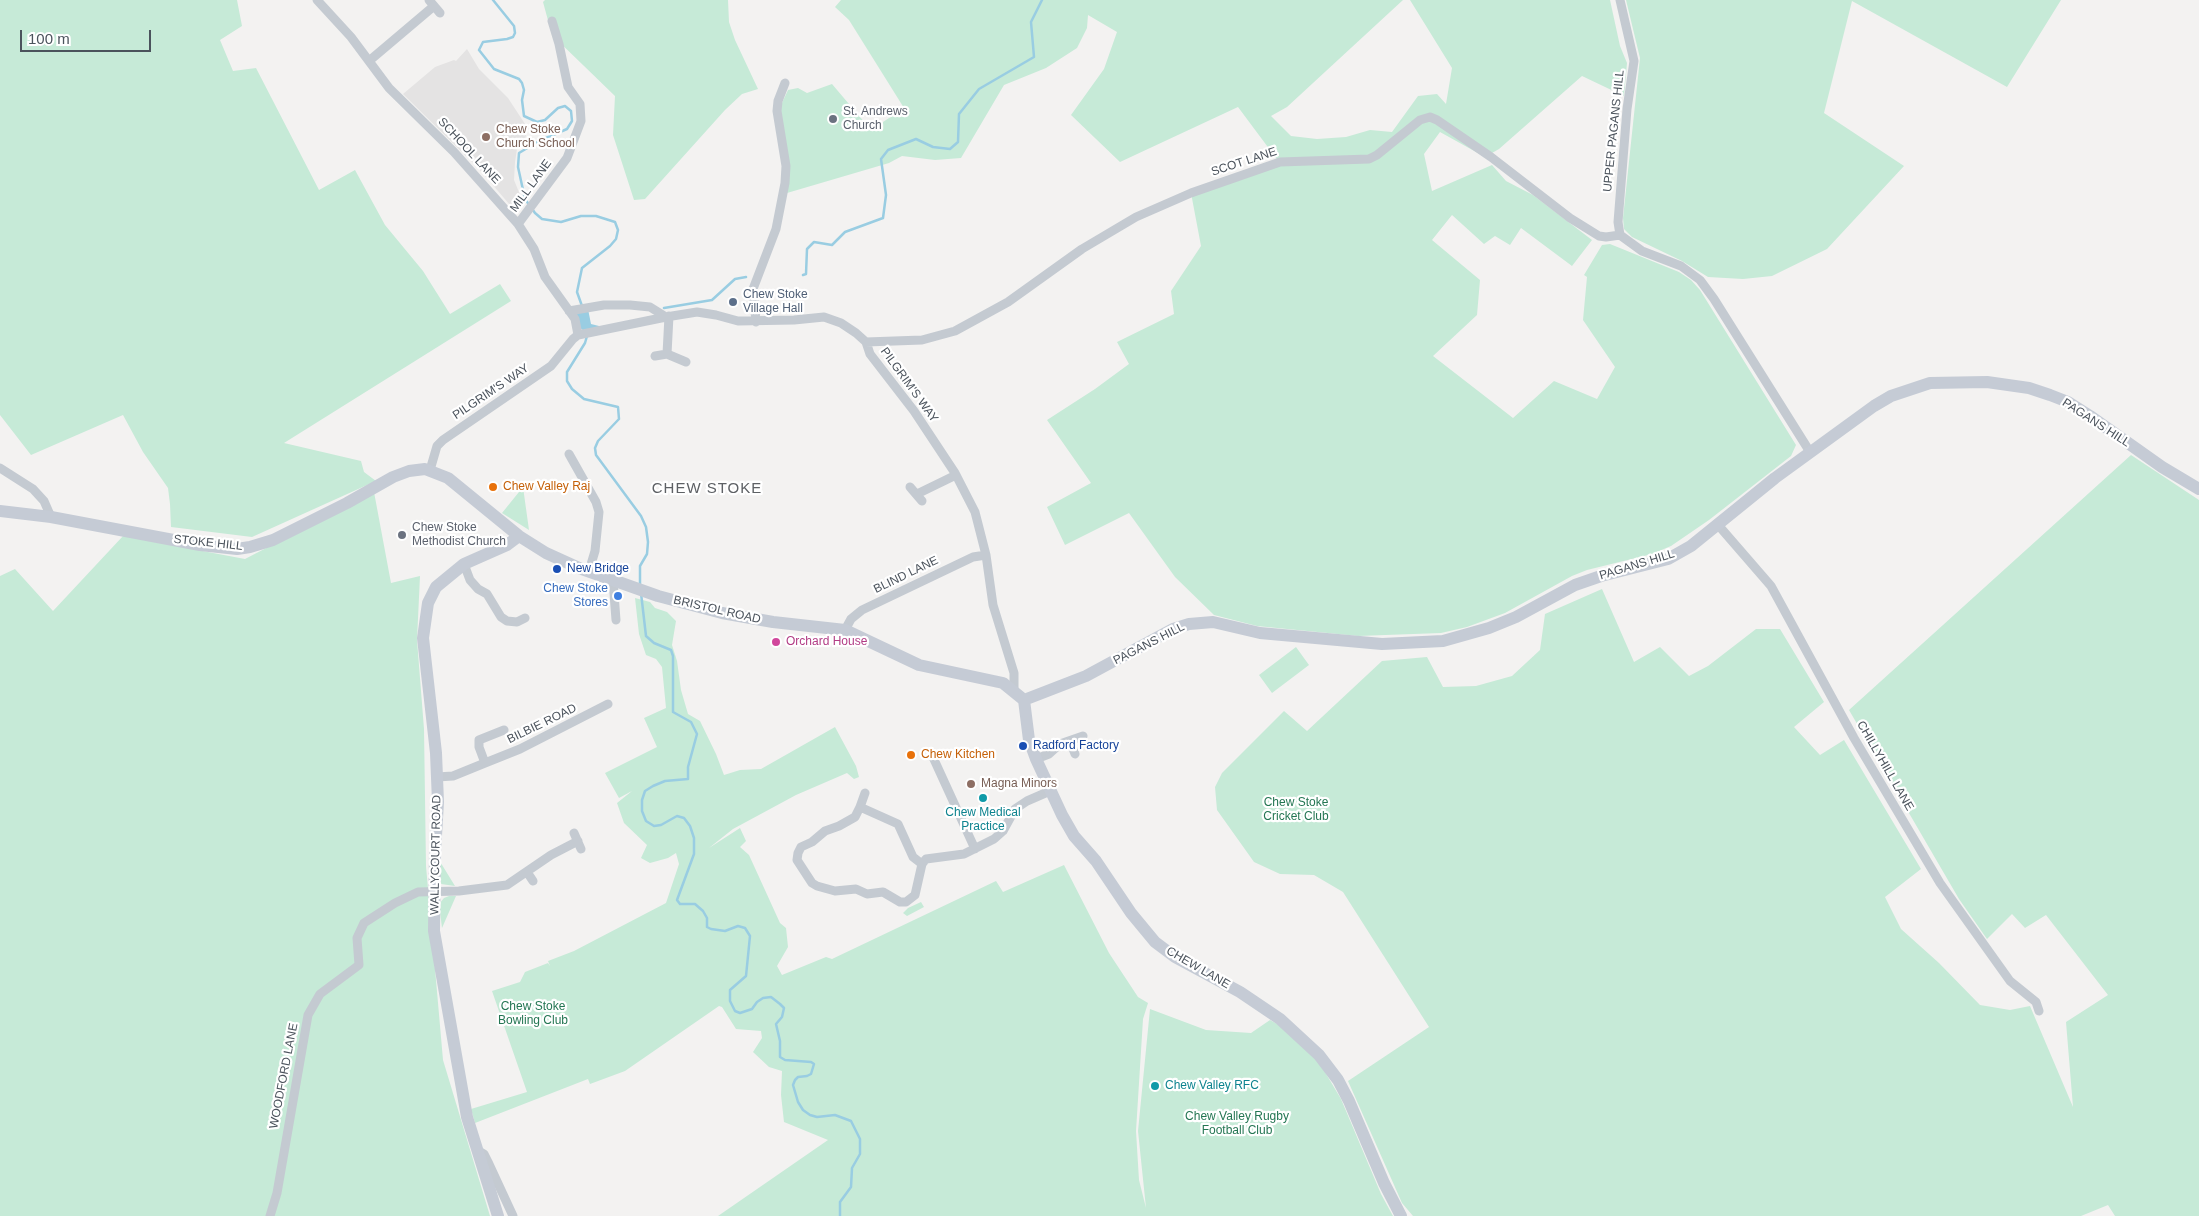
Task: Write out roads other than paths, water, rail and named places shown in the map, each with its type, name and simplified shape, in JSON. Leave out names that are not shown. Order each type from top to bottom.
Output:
[{"type":"street","name":"SCHOOL LANE","points":[[317,0],[351,37],[390,88],[454,152],[518,224],[534,249],[545,277],[574,310],[580,335]]},
{"type":"street","name":"UPPER PAGANS HILL","points":[[1620,0],[1634,61],[1627,109],[1618,222],[1620,235]]},
{"type":"street","points":[[369,60],[434,6]]},
{"type":"street","name":"MILL LANE","points":[[518,224],[567,158],[581,121],[580,104],[568,87],[560,44],[552,21]]},
{"type":"street","points":[[756,322],[753,289],[776,229],[785,183],[786,166],[777,111],[785,83]]},
{"type":"street","name":"SCOT LANE","points":[[866,342],[922,340],[955,331],[1008,302],[1082,249],[1136,217],[1191,193],[1280,162],[1369,159],[1377,155],[1420,120],[1430,118],[1437,120],[1491,157],[1577,222],[1599,236],[1620,235]]},
{"type":"street","points":[[1620,235],[1642,251],[1681,266],[1700,280],[1714,299],[1810,452]]},
{"type":"street","points":[[574,310],[604,305],[650,307],[667,317],[667,354]]},
{"type":"street","name":"PILGRIM'S WAY","points":[[430,470],[437,446],[443,440],[551,366],[573,338],[580,335],[697,312],[738,321],[756,322],[824,317],[841,323],[866,342],[870,354],[914,411],[956,475],[975,512],[986,554],[993,605],[1014,673],[1014,690]]},
{"type":"street","points":[[655,356],[667,354],[686,362]]},
{"type":"street","name":"PAGANS HILL","points":[[1024,700],[1086,676],[1174,629],[1201,622],[1213,622],[1260,633],[1382,644],[1426,643],[1463,637],[1516,617],[1575,585],[1668,559],[1691,546],[1719,526],[1775,478],[1874,406],[1905,390],[1930,383],[1988,382],[2029,388],[2068,402],[2162,467],[2199,489]]},
{"type":"street","points":[[569,454],[584,490],[596,502],[599,515],[595,551],[589,571]]},
{"type":"street","points":[[0,468],[33,489],[44,501],[51,517]]},
{"type":"street","name":"STOKE HILL","points":[[0,511],[51,517],[200,545],[237,549],[250,548],[300,528],[393,477],[415,469],[430,470]]},
{"type":"street","name":"BRISTOL ROAD","points":[[430,470],[448,478],[519,536],[546,553],[589,571],[640,590],[722,613],[773,622],[845,630],[918,665],[1003,683],[1024,700]]},
{"type":"street","points":[[910,487],[919,498],[956,475]]},
{"type":"street","name":"CHILLYHILL LANE","points":[[1719,526],[1771,586],[1854,738],[1940,883],[2010,981],[2036,1002],[2039,1011]]},
{"type":"street","name":"WALLYCOURT ROAD","points":[[498,1216],[476,1149],[463,1099],[434,930],[437,777],[434,730],[424,655],[424,624],[428,603],[436,587],[464,564],[507,545],[519,536]]},
{"type":"street","name":"BLIND LANE","points":[[845,630],[851,619],[862,610],[973,557],[986,554]]},
{"type":"street","points":[[464,564],[470,580],[478,589],[487,594],[501,617],[507,621],[517,622],[525,618]]},
{"type":"street","points":[[613,580],[616,620]]},
{"type":"street","name":"CHEW LANE","points":[[1024,700],[1029,740],[1036,760],[1074,836],[1096,861],[1135,919],[1155,942],[1175,957],[1240,992],[1280,1019],[1319,1055],[1338,1080],[1350,1101],[1384,1184],[1401,1216]]},
{"type":"street","name":"BILBIE ROAD","points":[[437,777],[453,776],[520,749],[608,704]]},
{"type":"street","points":[[486,763],[479,747],[479,740],[504,730]]},
{"type":"street","points":[[1036,760],[1049,754],[1060,744],[1083,736]]},
{"type":"street","points":[[1070,741],[1075,754]]},
{"type":"street","points":[[932,755],[975,849]]},
{"type":"street","points":[[865,793],[855,817],[825,831],[812,842],[802,847],[798,853],[797,860],[812,883],[835,891],[856,889],[867,894],[883,892],[900,902],[906,902],[915,895],[922,864],[926,859],[964,854],[994,839],[1003,831],[1015,809],[1027,801],[1050,791]]},
{"type":"street","points":[[860,807],[898,824],[913,857],[922,864]]},
{"type":"street","points":[[434,892],[499,887],[578,841]]},
{"type":"street","points":[[527,872],[533,881]]},
{"type":"street","name":"WOODFORD LANE","points":[[270,1216],[277,1193],[308,1015],[320,994],[359,964],[357,938],[364,923],[395,903],[418,892],[434,892]]},
{"type":"street","points":[[476,1149],[484,1154],[513,1216]]},
{"type":"water","points":[[588,309],[591,324],[599,326],[599,329],[584,331],[580,328],[575,311]]},
{"type":"waterway","points":[[493,0],[514,26],[515,33],[513,37],[507,39],[483,42],[479,50],[494,69],[519,79],[522,83],[524,90],[522,100],[524,116],[537,122],[545,120],[558,108],[565,106],[571,111],[572,121],[567,129],[539,141],[519,153],[518,167],[525,199],[542,219],[561,222],[581,216],[596,216],[615,222],[618,230],[616,239],[610,246],[582,268],[577,292],[582,306]]},
{"type":"waterway","points":[[803,275],[806,274],[807,249],[814,242],[832,245],[845,232],[883,218],[886,195],[881,159],[888,150],[916,139],[933,147],[950,149],[958,142],[959,114],[979,89],[1034,57],[1031,22],[1042,0]]},
{"type":"waterway","points":[[664,308],[712,300],[735,279],[746,277]]},
{"type":"waterway","points":[[587,336],[585,343],[567,372],[567,381],[572,389],[584,399],[618,407],[619,419],[598,441],[595,448],[596,455],[641,516],[646,527],[647,554],[640,566],[640,585]]},
{"type":"waterway","points":[[641,593],[646,636],[654,643],[671,650],[673,656],[673,712],[691,722],[697,734],[688,767],[688,779],[665,781],[645,791],[642,800],[642,811],[646,821],[654,826],[661,825],[677,816],[684,818],[690,826],[694,838],[694,854],[677,900],[680,904],[695,904],[703,911],[707,918],[707,927],[711,929],[725,931],[738,926],[745,928],[750,936],[746,976],[730,990],[730,1001],[735,1011],[740,1013],[752,1009],[763,998],[771,997],[784,1008],[782,1017],[776,1024],[780,1041],[780,1057],[785,1060],[811,1062],[814,1064],[811,1074],[798,1077],[795,1080],[793,1085],[798,1102],[803,1110],[810,1115],[817,1117],[835,1115],[851,1121],[860,1139],[860,1154],[852,1168],[851,1187],[840,1202],[840,1216]]},
{"type":"place","name":"St. Andrews Church","points":[[833,119]]},
{"type":"place","name":"Chew Stoke Church School","points":[[486,137]]},
{"type":"place","name":"Chew Stoke Village Hall","points":[[733,302]]},
{"type":"place","name":"Chew Valley Raj","points":[[493,487]]},
{"type":"place","name":"Chew Stoke Methodist Church","points":[[402,535]]},
{"type":"place","name":"New Bridge","points":[[557,569]]},
{"type":"place","name":"Chew Stoke Stores","points":[[618,596]]},
{"type":"place","name":"Orchard House","points":[[776,642]]},
{"type":"place","name":"Radford Factory","points":[[1023,746]]},
{"type":"place","name":"Chew Kitchen","points":[[911,755]]},
{"type":"place","name":"Magna Minors","points":[[971,784]]},
{"type":"place","name":"Chew Medical Practice","points":[[983,798]]},
{"type":"place","name":"Chew Valley RFC","points":[[1155,1086]]},
{"type":"district","name":"CHEW STOKE","points":[[707,489]]},
{"type":"park label","name":"Chew Stoke Cricket Club","points":[[1296,810]]},
{"type":"park label","name":"Chew Stoke Bowling Club","points":[[533,1014]]},
{"type":"park label","name":"Chew Valley Rugby Football Club","points":[[1237,1124]]}]
